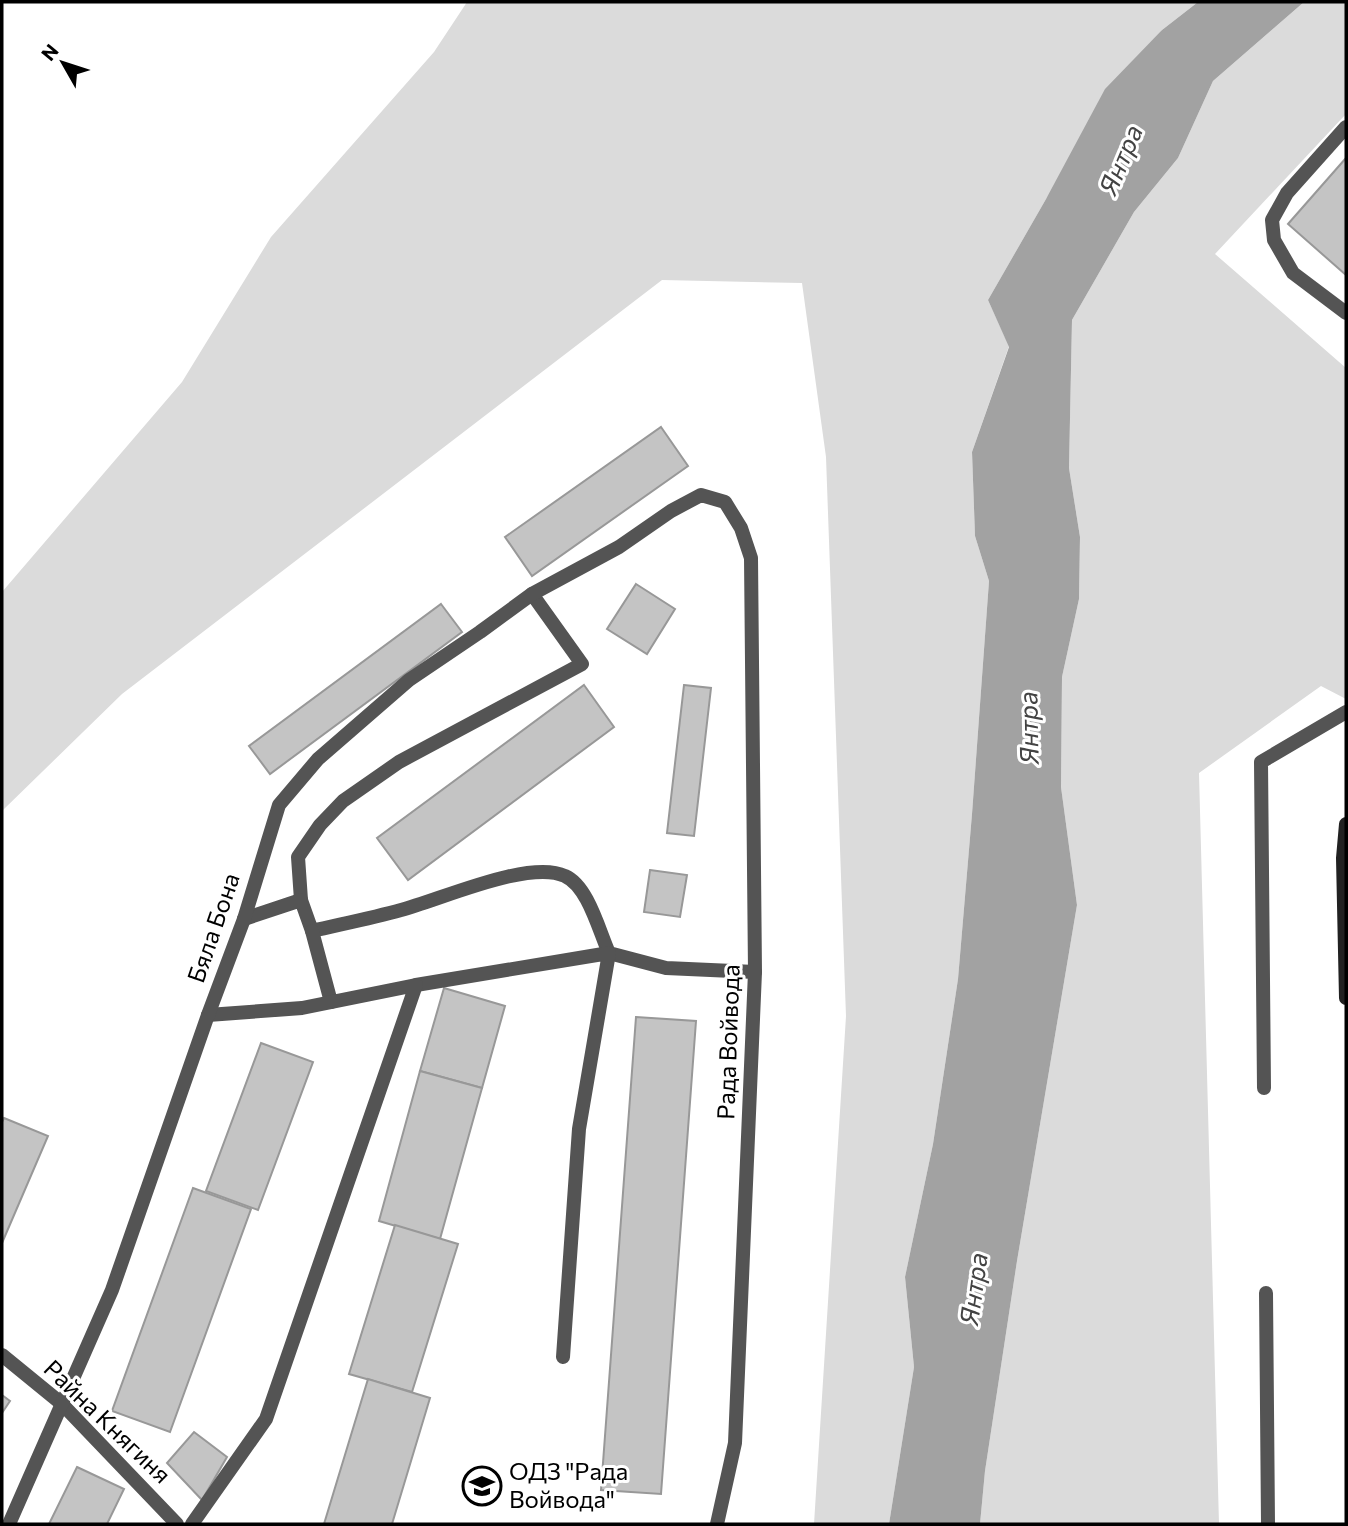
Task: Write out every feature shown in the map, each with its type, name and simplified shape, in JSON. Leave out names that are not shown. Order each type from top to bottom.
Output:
[{"type":"main road","points":[[1346,824],[1343,858],[1346,998]]},
{"type":"street","points":[[1346,127],[1287,193],[1272,220],[1274,240],[1293,272],[1346,313]]},
{"type":"street","name":"Рада Войвода","points":[[671,511],[701,495],[725,502],[741,528],[751,558],[755,972],[735,1443],[716,1524]]},
{"type":"street","name":"Бяла Бона","points":[[9,1524],[112,1290],[244,919],[279,805],[318,759],[409,680],[532,594],[619,547],[671,511]]},
{"type":"street","points":[[331,1002],[301,900],[298,857],[320,825],[343,801],[399,762],[582,664],[532,594]]},
{"type":"street","points":[[1264,1088],[1261,762],[1346,712]]},
{"type":"street","points":[[312,931],[402,910],[511,875],[546,871],[566,876],[583,892],[609,953],[579,1129],[564,1357]]},
{"type":"street","points":[[244,919],[301,900]]},
{"type":"street","points":[[208,1015],[302,1008],[416,985],[609,953],[666,968],[755,972]]},
{"type":"street","points":[[192,1524],[266,1419],[416,985]]},
{"type":"street","points":[[1266,1293],[1268,1524]]},
{"type":"street","name":"Райна Княгиня","points":[[2,1355],[62,1404],[177,1524]]},
{"type":"shaded area","points":[[467,2],[1198,2],[1162,30],[1046,199],[988,300],[1009,346],[972,452],[975,536],[989,581],[972,814],[958,979],[933,1144],[905,1277],[914,1367],[889,1524],[814,1524],[846,1016],[826,457],[802,283],[662,280],[122,694],[2,811],[2,592],[182,382],[271,237],[434,52]]},
{"type":"shaded area","points":[[1304,2],[1346,2],[1346,114],[1215,254],[1346,368],[1346,699],[1321,686],[1199,773],[1219,1524],[980,1524],[985,1471],[1017,1261],[1077,905],[1061,787],[1062,677],[1079,599],[1080,537],[1069,468],[1072,320],[1134,212],[1178,158],[1213,81]]},
{"type":"water","name":"Янтра","points":[[1198,2],[1304,2],[1213,81],[1178,158],[1134,212],[1072,320],[1069,468],[1080,537],[1079,599],[1062,677],[1061,787],[1077,905],[1017,1261],[985,1471],[980,1524],[889,1524],[914,1367],[905,1277],[933,1144],[958,979],[972,814],[989,581],[975,536],[972,452],[1009,347],[988,300],[1105,89],[1162,30]]},
{"type":"building","points":[[1346,158],[1346,275],[1288,224]]},
{"type":"building","points":[[661,427],[688,466],[532,576],[505,537]]},
{"type":"building","points":[[636,584],[675,609],[647,654],[607,629]]},
{"type":"building","points":[[441,604],[462,632],[270,774],[249,746]]},
{"type":"building","points":[[584,685],[614,727],[408,880],[377,838]]},
{"type":"building","points":[[684,685],[711,688],[694,836],[667,833]]},
{"type":"building","points":[[650,870],[687,875],[680,917],[644,912]]},
{"type":"building","points":[[444,988],[505,1006],[482,1088],[420,1071]]},
{"type":"building","points":[[636,1017],[696,1021],[661,1494],[601,1490]]},
{"type":"building","points":[[261,1043],[313,1062],[258,1210],[206,1191]]},
{"type":"building","points":[[420,1071],[482,1088],[440,1239],[379,1221]]},
{"type":"building","points":[[4,1118],[48,1136],[2,1243],[2,1122]]},
{"type":"building","points":[[193,1188],[251,1209],[170,1432],[112,1411]]},
{"type":"building","points":[[395,1225],[458,1244],[412,1392],[349,1374]]},
{"type":"building","points":[[368,1379],[430,1398],[392,1524],[324,1524]]},
{"type":"building","points":[[2,1395],[10,1401],[2,1413]]},
{"type":"building","points":[[194,1432],[227,1457],[202,1500],[167,1463]]},
{"type":"building","points":[[77,1467],[124,1489],[107,1524],[49,1524]]},
{"type":"place","name":"ОДЗ \"Рада Войвода\"","points":[[482,1486]]}]
